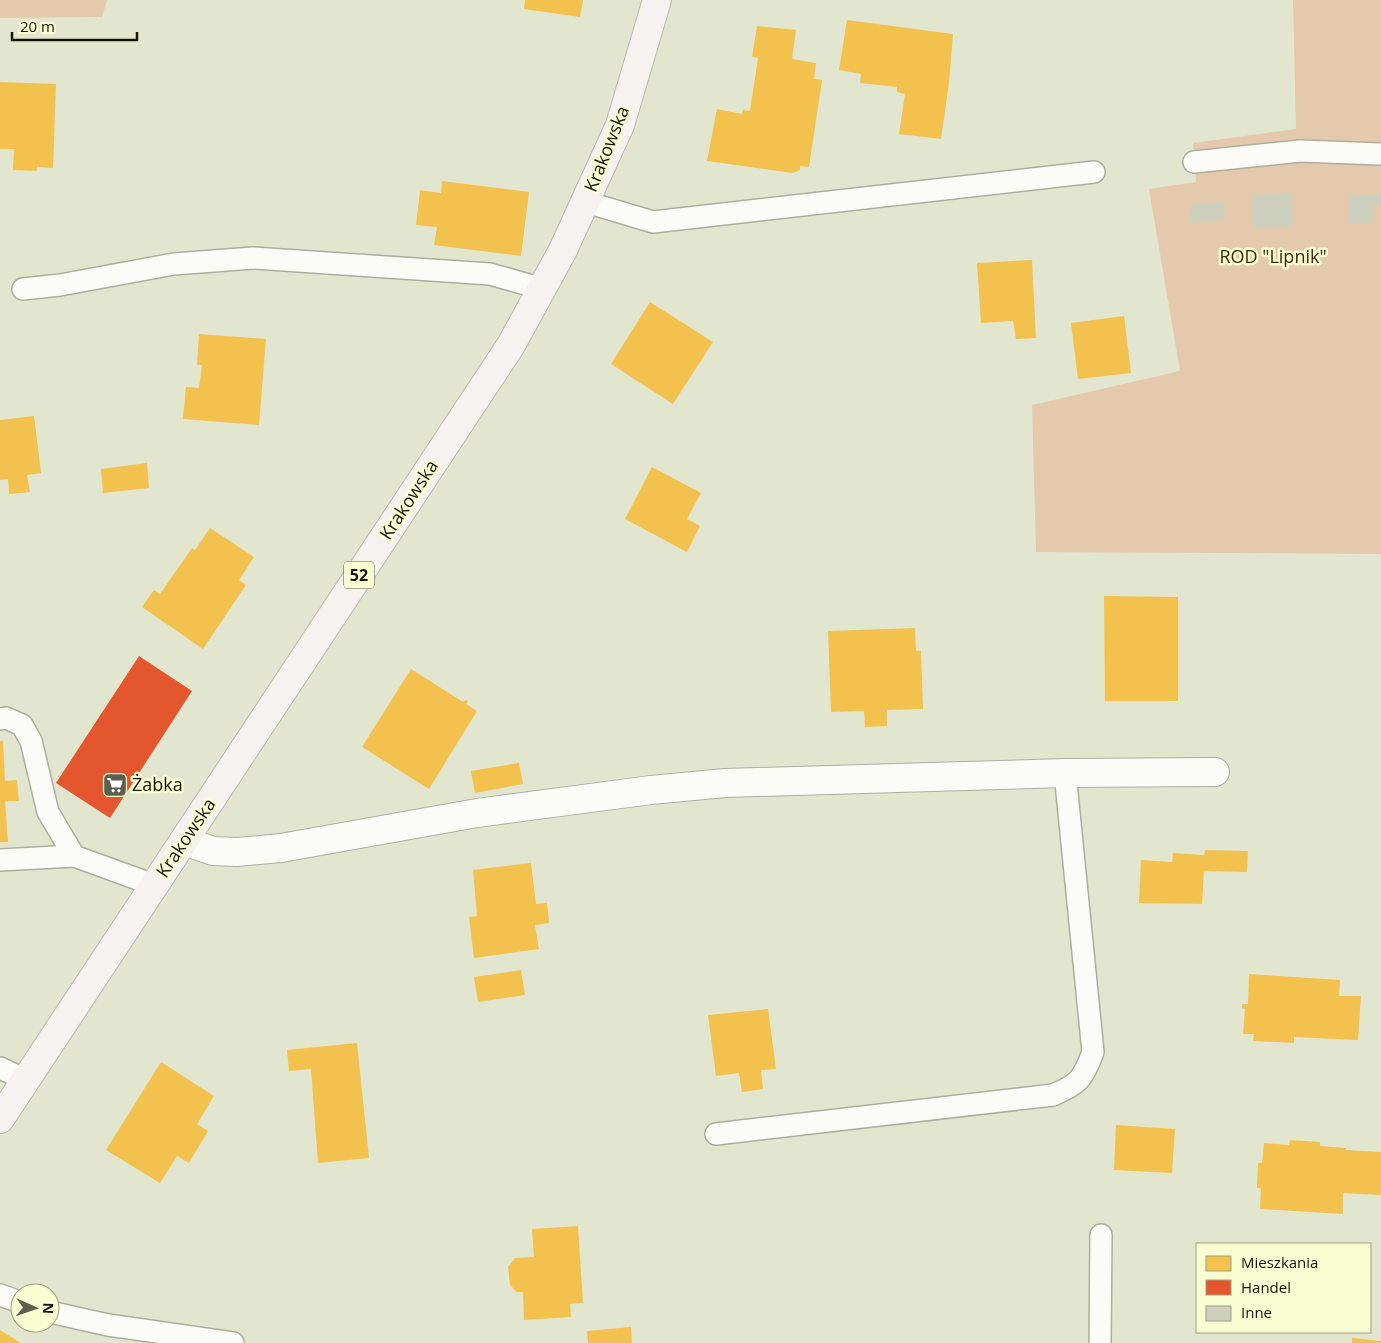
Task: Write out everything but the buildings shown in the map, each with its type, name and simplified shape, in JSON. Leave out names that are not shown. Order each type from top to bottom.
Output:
[{"type":"main road","name":"Krakowska","points":[[0,1119],[511,345],[543,289],[586,202],[620,125],[657,0]]},
{"type":"street","points":[[184,840],[213,850],[237,852],[281,848],[477,813],[651,790],[725,783],[1065,773],[1215,772]]},
{"type":"lane","points":[[1194,162],[1300,151],[1381,154]]},
{"type":"lane","points":[[586,202],[653,222],[1094,172]]},
{"type":"lane","points":[[23,289],[174,264],[253,258],[490,274],[543,289]]},
{"type":"lane","points":[[0,718],[6,718],[22,725],[30,741],[48,812],[74,856]]},
{"type":"lane","points":[[716,1134],[1052,1095],[1074,1086],[1087,1069],[1093,1052],[1065,773]]},
{"type":"lane","points":[[0,860],[74,856],[154,885]]},
{"type":"lane","points":[[0,1068],[26,1080]]},
{"type":"lane","points":[[1100,1343],[1101,1235]]},
{"type":"lane","points":[[60,1314],[108,1325],[233,1343]]},
{"type":"green space","points":[[0,0],[107,0],[102,17],[0,18]]},
{"type":"green space","name":"ROD \"Lipnik\"","points":[[1293,0],[1381,0],[1381,554],[1036,552],[1032,405],[1180,371],[1149,189],[1196,182],[1193,143],[1296,129]]},
{"type":"place","name":"Żabka","points":[[115,785]]}]
